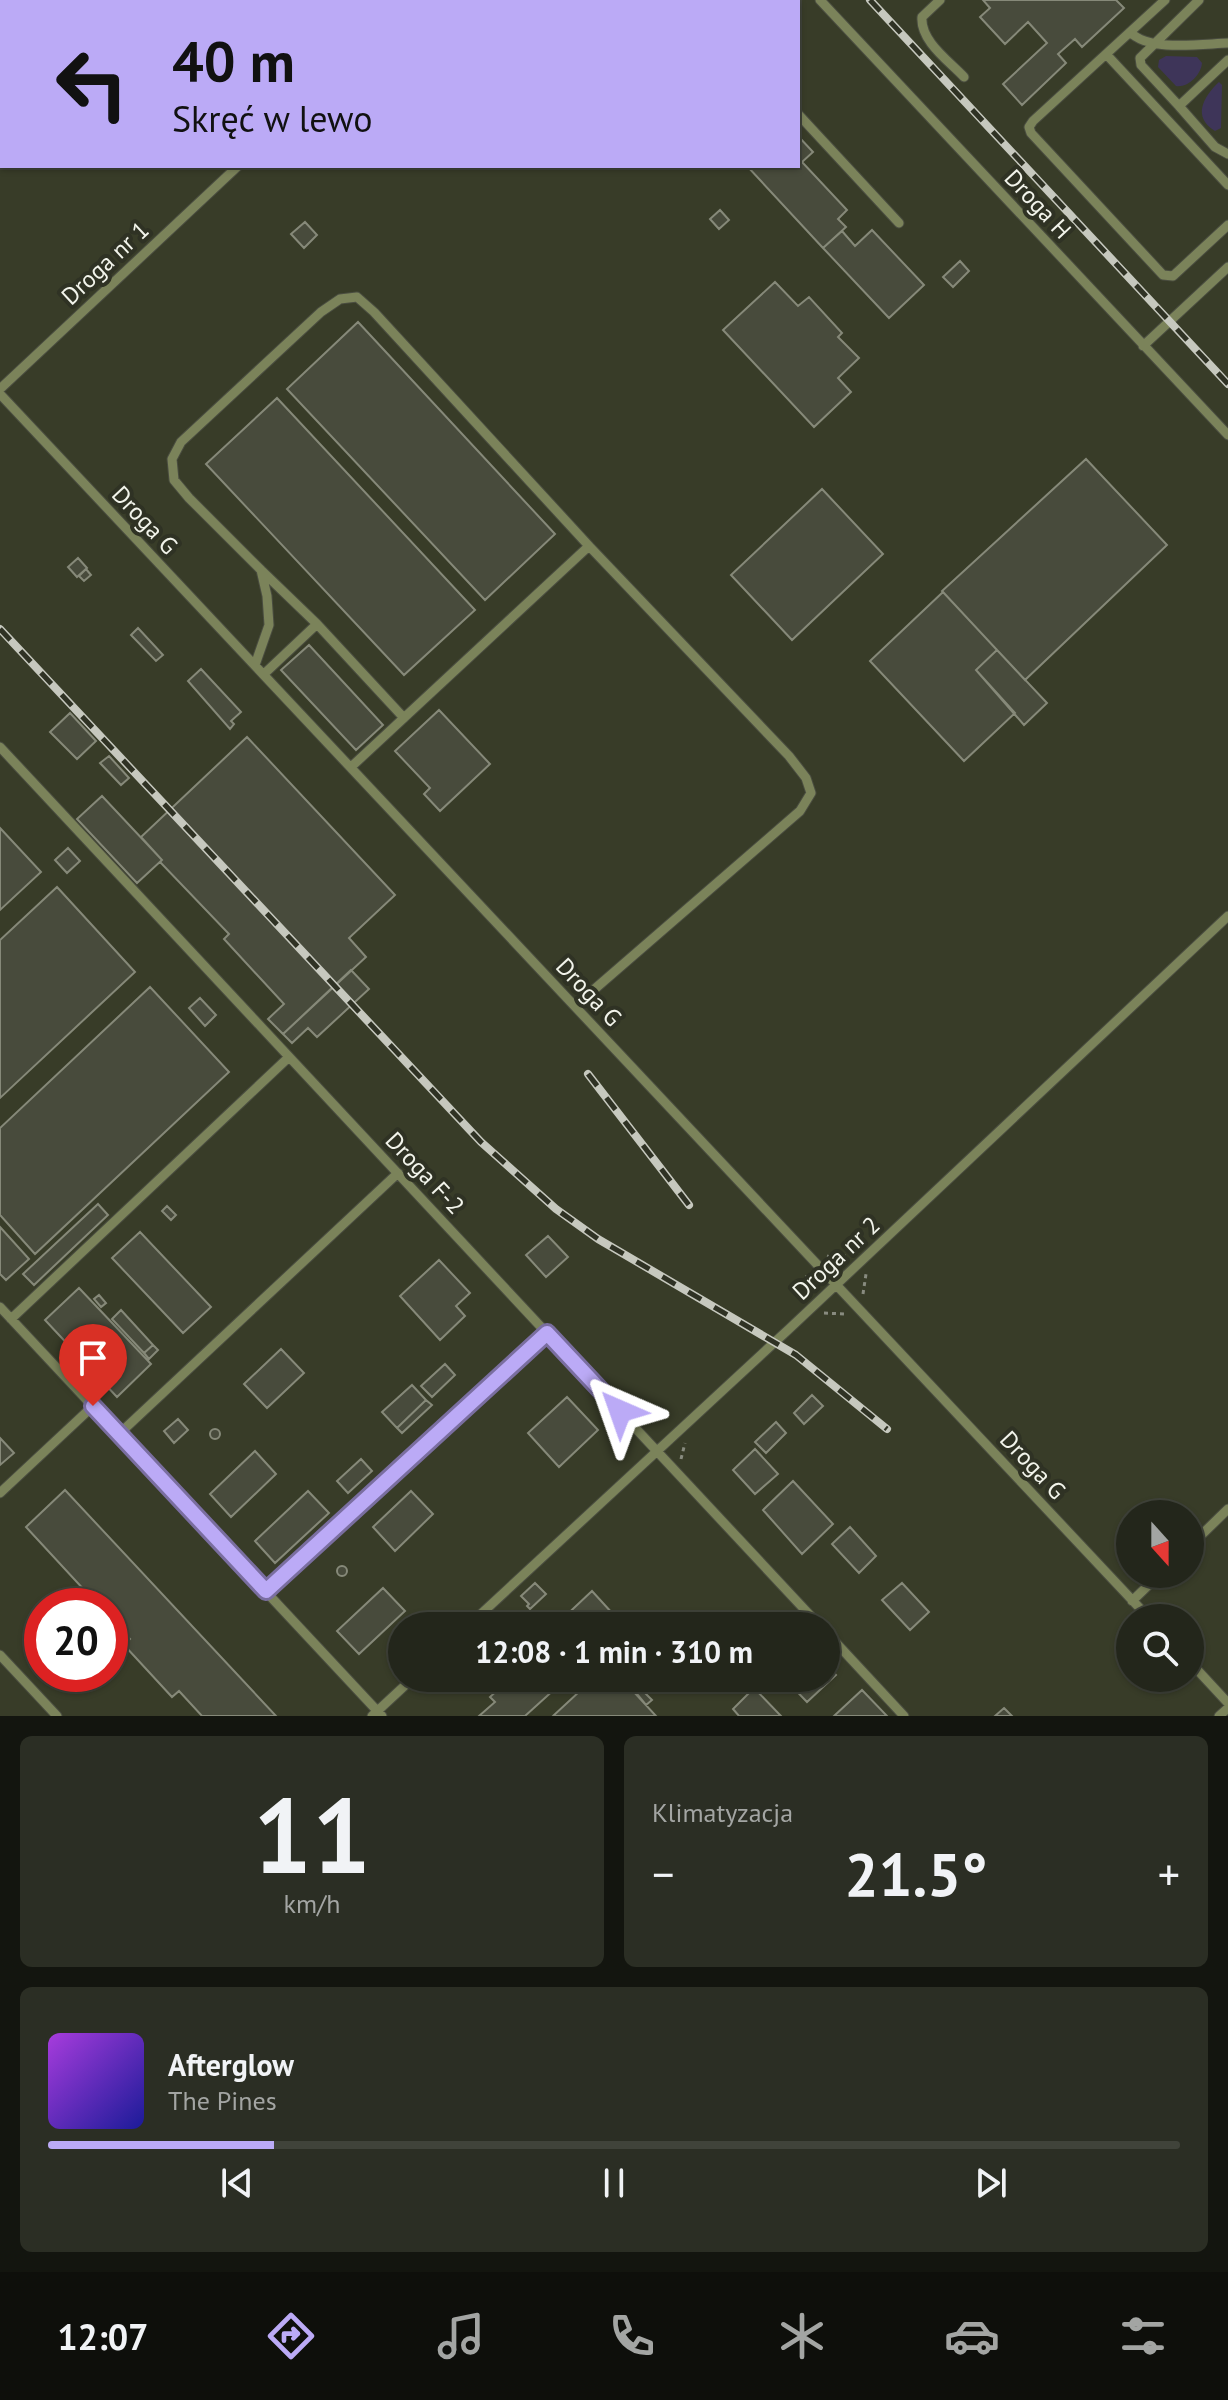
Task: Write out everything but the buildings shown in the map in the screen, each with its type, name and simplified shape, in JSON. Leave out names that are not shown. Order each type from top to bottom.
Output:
[{"type":"lane","name":"Droga H","points":[[820,0],[1228,435]]},
{"type":"lane","points":[[940,0],[922,17],[921,25],[927,38],[964,77]]},
{"type":"lane","points":[[1165,0],[1029,127],[1031,133],[1163,275],[1173,276],[1228,225]]},
{"type":"lane","points":[[1199,0],[1152,44],[1140,58],[1141,65],[1215,147],[1228,154]]},
{"type":"lane","points":[[1130,32],[1137,39],[1152,44],[1228,43]]},
{"type":"lane","points":[[1106,54],[1228,185]]},
{"type":"lane","points":[[1179,106],[1228,60]]},
{"type":"lane","points":[[800,116],[899,223]]},
{"type":"lane","name":"Droga nr 1","points":[[0,392],[236,168]]},
{"type":"lane","points":[[1143,346],[1228,267]]},
{"type":"lane","points":[[404,718],[317,624],[174,480],[172,459],[181,442],[321,312],[340,299],[357,297],[374,312],[589,546],[789,756],[806,778],[811,793],[800,811],[575,1006]]},
{"type":"lane","name":"Droga G","points":[[0,392],[1135,1604]]},
{"type":"lane","points":[[351,767],[589,546]]},
{"type":"lane","points":[[255,665],[269,625],[261,570]]},
{"type":"lane","points":[[264,674],[317,624]]},
{"type":"lane","name":"Droga F-2","points":[[0,747],[807,1612]]},
{"type":"lane","name":"Droga nr 2","points":[[483,1612],[1228,916]]},
{"type":"lane","points":[[11,1319],[289,1057]]},
{"type":"lane","points":[[119,1434],[398,1173]]},
{"type":"lane","points":[[0,1307],[377,1714],[399,1692]]},
{"type":"lane","points":[[266,1591],[547,1333]]},
{"type":"lane","points":[[0,1493],[93,1406]]},
{"type":"lane","points":[[1204,1532],[1228,1509]]},
{"type":"lane","points":[[1132,1601],[1145,1588]]},
{"type":"lane","points":[[840,1647],[904,1716]]},
{"type":"lane","points":[[0,1655],[57,1716]]},
{"type":"lane","points":[[1204,1678],[1228,1706],[1219,1716]]},
{"type":"path","points":[[866,1304],[863,1286],[868,1270]]},
{"type":"path","points":[[816,1316],[830,1312],[848,1315]]},
{"type":"path","points":[[681,1459],[689,1437]]},
{"type":"shaded area","points":[[800,0],[1228,0],[1228,1716],[0,1716],[0,168],[800,168]]},
{"type":"shaded area","points":[[1166,56],[1197,57],[1202,63],[1201,68],[1189,83],[1176,86],[1158,67],[1159,60]]},
{"type":"shaded area","points":[[1219,82],[1222,85],[1221,128],[1215,131],[1204,120],[1202,107]]},
{"type":"railway","points":[[870,0],[1228,384]]},
{"type":"railway","points":[[0,629],[481,1142],[556,1209],[598,1239],[796,1355],[887,1429]]},
{"type":"railway","points":[[588,1074],[689,1205]]},
{"type":"route","points":[[93,1406],[266,1591],[547,1333],[620,1411]]}]
